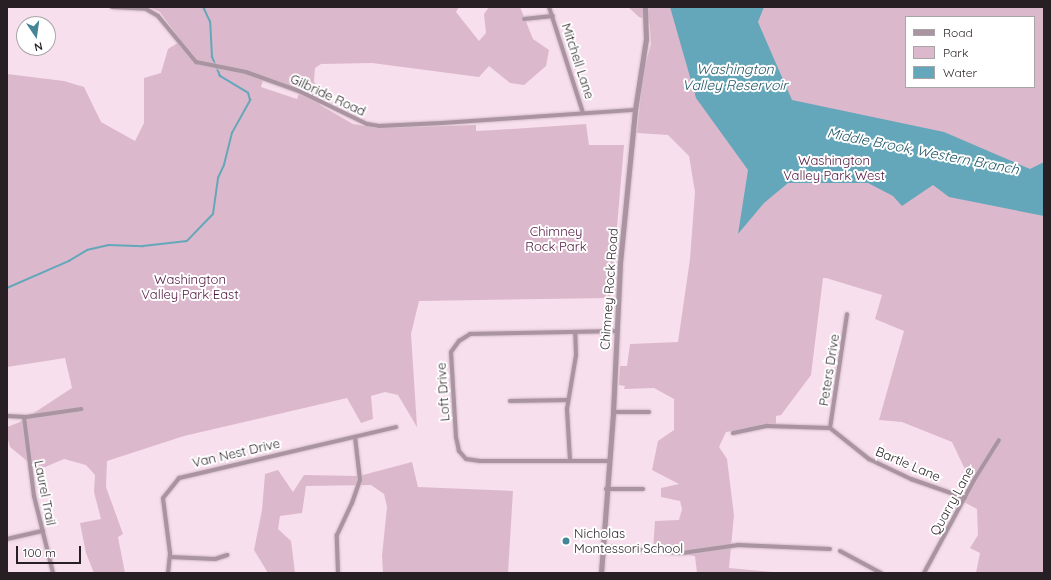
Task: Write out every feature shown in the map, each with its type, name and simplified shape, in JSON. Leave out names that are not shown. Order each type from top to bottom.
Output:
[{"type":"street","name":"Gilbride Road","points":[[112,7],[146,9],[158,16],[196,62],[210,67],[226,68],[246,72],[299,91],[352,119],[379,126],[635,110]]},
{"type":"street","name":"Mitchell Lane","points":[[549,7],[583,113]]},
{"type":"street","name":"Chimney Rock Road","points":[[601,573],[606,489],[613,412],[620,264],[635,110],[646,39],[645,7]]},
{"type":"street","name":"Mitchell Lane","points":[[524,19],[552,16]]},
{"type":"street","name":"Peters Drive","points":[[830,428],[847,314]]},
{"type":"street","name":"Loft Drive","points":[[609,461],[480,461],[461,455],[456,437],[450,352],[456,344],[470,334],[617,331]]},
{"type":"street","points":[[570,460],[568,400],[576,355],[576,332]]},
{"type":"street","points":[[510,401],[568,400]]},
{"type":"street","points":[[7,416],[24,417],[80,409]]},
{"type":"street","points":[[613,412],[649,412]]},
{"type":"street","name":"Laurel Trail","points":[[24,417],[32,482],[53,573]]},
{"type":"street","points":[[733,433],[767,426],[830,428]]},
{"type":"street","name":"Van Nest Drive","points":[[168,573],[170,557],[163,498],[178,478],[396,427]]},
{"type":"street","name":"Bartle Lane","points":[[830,428],[869,459],[911,478],[965,498]]},
{"type":"street","points":[[338,573],[337,534],[352,503],[360,480],[355,436]]},
{"type":"street","name":"Quarry Lane","points":[[924,573],[999,440]]},
{"type":"street","points":[[606,489],[643,489]]},
{"type":"street","points":[[7,538],[43,531]]},
{"type":"street","points":[[602,547],[682,553],[738,545],[830,549]]},
{"type":"street","points":[[840,551],[881,573]]},
{"type":"street","points":[[170,557],[215,559],[227,555]]},
{"type":"green space","points":[[149,7],[459,7],[456,12],[479,41],[486,33],[484,14],[489,7],[520,7],[533,39],[549,50],[546,66],[524,85],[510,83],[489,66],[479,77],[372,63],[321,64],[315,68],[314,81],[323,100],[320,105],[353,124],[378,128],[476,125],[476,131],[586,124],[589,145],[624,145],[611,298],[419,301],[411,334],[417,427],[398,395],[385,392],[371,396],[373,419],[361,423],[347,398],[184,436],[107,461],[106,487],[123,534],[118,537],[125,573],[94,573],[86,553],[80,523],[101,519],[94,492],[95,475],[86,465],[64,459],[38,470],[10,447],[7,436],[7,427],[20,422],[72,388],[65,358],[7,367],[7,74],[64,81],[84,87],[101,122],[135,141],[144,123],[144,78],[161,73],[168,49],[181,41],[160,12]],"holes":[[[263,80],[299,94],[297,99],[261,87]]]},
{"type":"green space","name":"Washington Valley Park West","points":[[628,7],[1044,7],[1044,573],[976,573],[980,553],[970,548],[978,535],[977,509],[960,500],[971,482],[952,442],[902,422],[879,420],[904,331],[875,319],[882,295],[826,278],[823,278],[811,375],[781,415],[776,416],[776,424],[726,432],[719,447],[727,459],[734,515],[729,568],[783,573],[697,573],[695,556],[653,550],[655,521],[679,520],[682,509],[680,501],[661,497],[661,488],[679,484],[652,470],[658,441],[674,430],[674,399],[654,388],[624,389],[625,386],[619,385],[620,366],[627,366],[630,344],[678,342],[690,259],[695,192],[689,156],[668,135],[637,133],[643,73],[651,44],[649,20],[639,17]]},
{"type":"green space","points":[[412,462],[418,487],[513,491],[508,573],[383,573],[382,556],[387,507],[384,494],[371,485],[306,486],[302,513],[280,516],[278,529],[291,541],[295,573],[268,573],[254,550],[262,510],[265,474],[278,470],[293,492],[304,475],[359,476]]},
{"type":"water","name":"Washington Valley Reservoir","points":[[670,7],[764,7],[758,22],[792,100],[944,132],[1030,169],[1044,162],[1044,216],[949,197],[933,185],[902,206],[893,196],[868,183],[788,183],[764,203],[738,234],[748,170],[696,98]]},
{"type":"waterway","points":[[7,288],[69,261],[87,250],[108,245],[143,246],[187,241],[213,214],[218,178],[224,165],[232,133],[250,100],[248,93],[220,76],[212,57],[210,22],[203,7]]},
{"type":"place","name":"Nicholas Montessori School","points":[[566,541]]},
{"type":"water label","name":"Middle Brook, Western Branch","points":[[923,151]]},
{"type":"park label","name":"Chimney Rock Park","points":[[556,240]]},
{"type":"park label","name":"Washington Valley Park East","points":[[190,288]]}]
